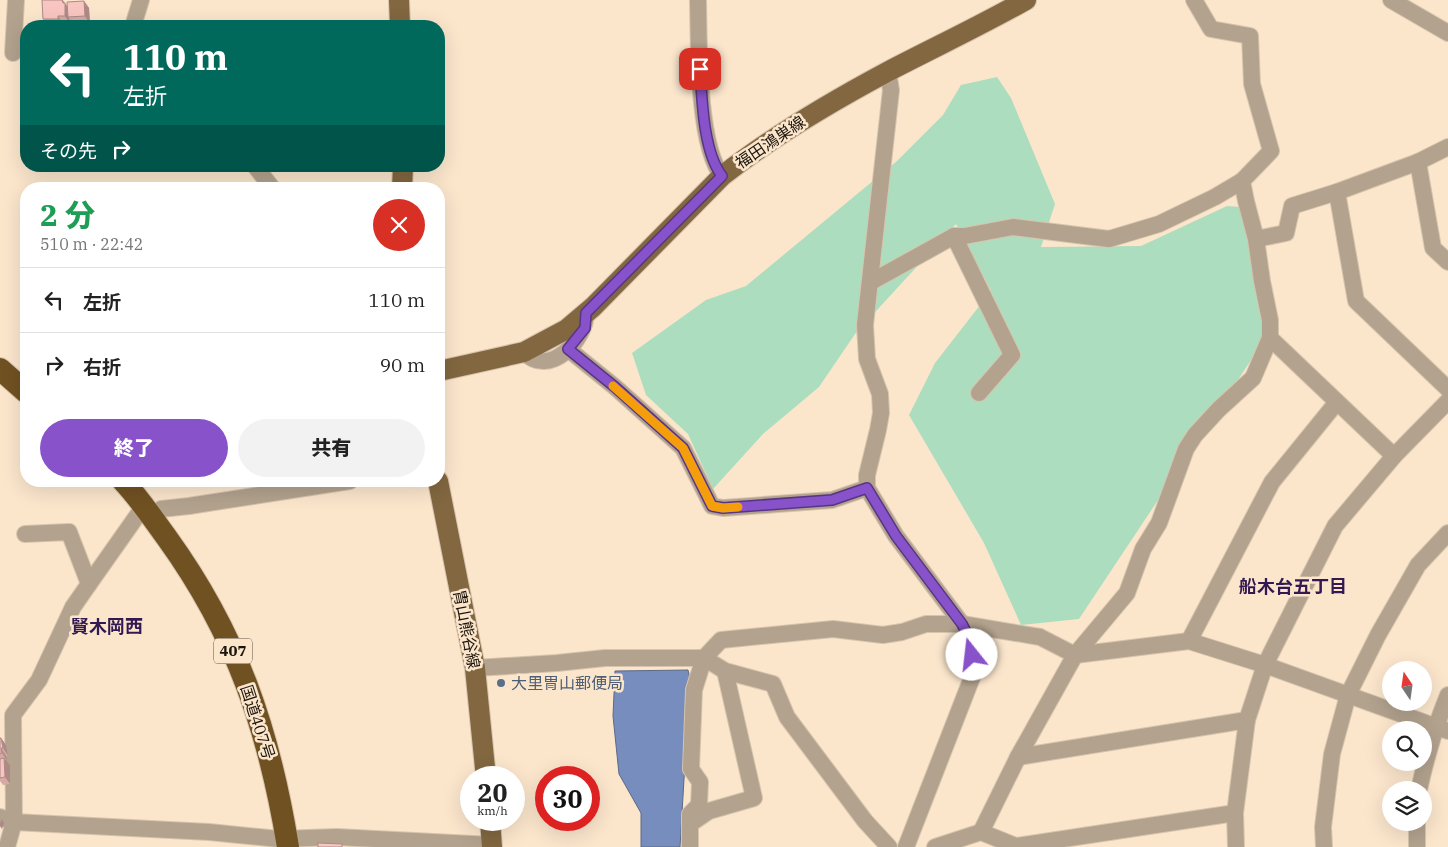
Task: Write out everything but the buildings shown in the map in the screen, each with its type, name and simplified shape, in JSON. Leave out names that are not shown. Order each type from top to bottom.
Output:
[{"type":"highway","points":[[0,369],[20,387]]},
{"type":"highway","name":"国道407号","points":[[128,487],[148,511],[198,585],[214,611],[236,658],[256,707],[270,755],[287,843]]},
{"type":"main road","points":[[399,0],[400,20]]},
{"type":"main road","name":"福田鴻巣線","points":[[445,370],[524,352],[566,329],[586,313],[722,176],[781,132],[888,72],[1026,0]]},
{"type":"main road","name":"胄山熊谷線","points":[[439,487],[475,668],[485,766]]},
{"type":"main road","points":[[491,831],[492,846]]},
{"type":"street","points":[[13,53],[16,0]]},
{"type":"street","points":[[135,20],[141,0]]},
{"type":"street","points":[[698,0],[702,108],[713,161],[722,176]]},
{"type":"street","points":[[871,282],[954,236],[965,236],[1013,227],[1108,239],[1159,224],[1215,197],[1242,181],[1271,151],[1252,84],[1250,36],[1211,29],[1194,0]]},
{"type":"street","points":[[1391,0],[1448,33]]},
{"type":"street","points":[[888,72],[891,90],[865,325],[867,359],[880,394],[881,414],[867,475],[867,488],[896,536],[962,624],[972,644],[973,675],[906,847]]},
{"type":"street","points":[[1256,239],[1286,233],[1292,206],[1337,192],[1418,162],[1448,147]]},
{"type":"street","points":[[1418,162],[1433,248],[1448,262]]},
{"type":"street","points":[[260,172],[268,182]]},
{"type":"street","points":[[981,832],[1018,757],[1075,655],[1126,593],[1143,549],[1159,523],[1186,449],[1195,435],[1218,409],[1253,378],[1270,338],[1270,320],[1256,239],[1242,181]]},
{"type":"street","points":[[1337,192],[1356,301],[1448,389]]},
{"type":"street","points":[[954,236],[1012,355],[979,392]]},
{"type":"street","points":[[524,352],[531,360],[541,362],[556,359],[568,349],[585,328],[586,313]]},
{"type":"street","points":[[1270,338],[1394,456]]},
{"type":"street","points":[[568,349],[615,387],[683,448],[712,506],[723,508],[832,500],[867,488]]},
{"type":"street","points":[[1236,847],[1235,813],[1248,720],[1265,665],[1335,526],[1394,456],[1448,401]]},
{"type":"street","points":[[1189,641],[1272,482],[1337,402]]},
{"type":"street","points":[[7,847],[13,715],[39,680],[73,608],[88,584],[148,511],[311,487]]},
{"type":"street","points":[[26,534],[69,532],[88,584]]},
{"type":"street","points":[[1324,847],[1323,827],[1332,754],[1348,695],[1378,635],[1418,565],[1448,533]]},
{"type":"street","points":[[690,847],[690,814],[699,805],[700,782],[692,770],[694,690],[704,658],[721,640],[833,629],[883,635],[902,632],[926,624],[962,624],[1040,637],[1075,655],[1189,641],[1265,665],[1441,729]]},
{"type":"street","points":[[475,668],[605,658],[704,658],[725,671],[773,684],[787,717],[865,821],[889,847]]},
{"type":"street","points":[[690,824],[709,811],[754,798],[725,671]]},
{"type":"street","points":[[1421,781],[1426,754],[1441,729],[1448,695]]},
{"type":"street","points":[[1018,757],[1248,720]]},
{"type":"street","points":[[935,847],[981,832],[1018,847],[1235,813]]},
{"type":"street","points":[[7,820],[209,832],[287,843],[337,837],[492,846]]},
{"type":"street","points":[[1417,831],[1417,847]]},
{"type":"green space","points":[[997,77],[1011,98],[1055,204],[1041,247],[1141,246],[1227,206],[1241,207],[1267,336],[1079,619],[1021,625],[984,543],[909,415],[935,363],[991,291],[956,224],[855,334],[819,387],[763,434],[713,489],[688,434],[646,395],[632,353],[706,300],[746,286],[897,161],[943,115],[961,85]]},
{"type":"water","points":[[688,670],[690,678],[680,847],[641,847],[641,813],[619,774],[613,716],[615,671]]},
{"type":"slow traffic","points":[[613,386],[683,448],[712,506],[723,508],[738,507]]},
{"type":"place","name":"大里冑山郵便局","points":[[501,683]]},
{"type":"district","name":"船木台五丁目","points":[[1293,587]]},
{"type":"district","name":"賢木岡西","points":[[107,627]]},
{"type":"route","points":[[700,69],[702,108],[706,128],[713,161],[722,176],[586,313],[585,328],[568,349],[615,387],[683,448],[712,506],[723,508],[832,500],[867,488],[896,536],[962,624],[972,644],[972,655]]}]
